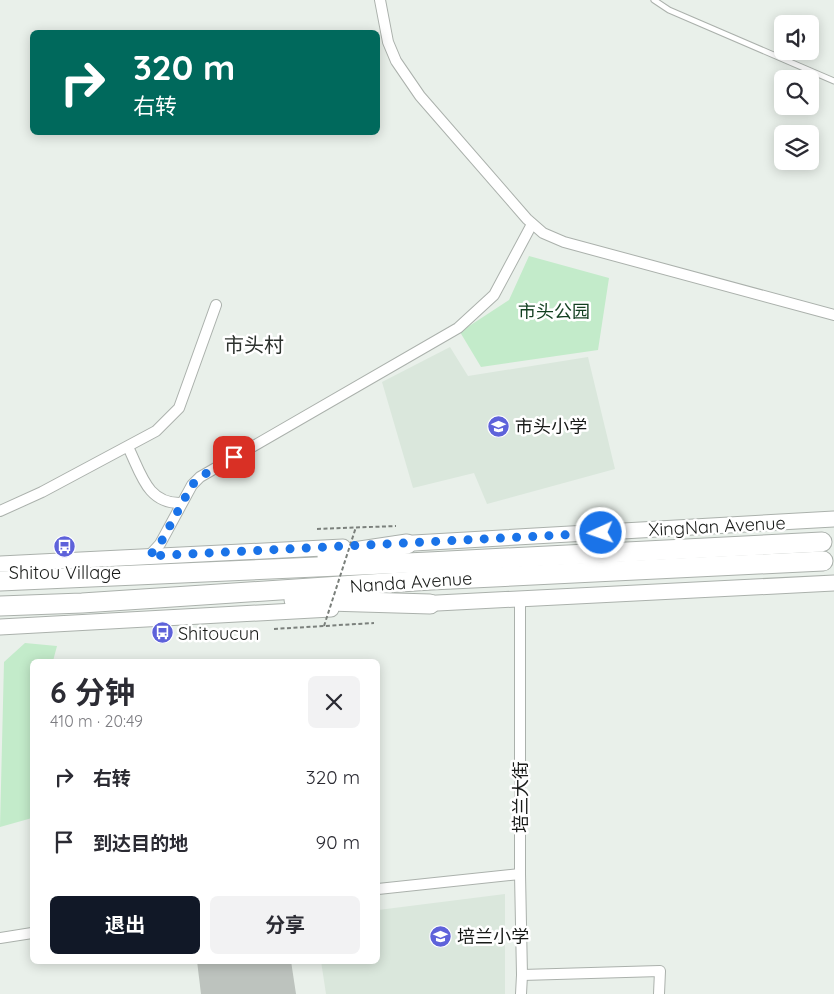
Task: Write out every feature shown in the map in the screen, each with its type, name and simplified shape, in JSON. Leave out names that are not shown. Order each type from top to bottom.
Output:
[{"type":"highway","name":"Nanda Avenue","points":[[0,581],[822,542]]},
{"type":"highway","points":[[230,570],[407,544]]},
{"type":"highway","name":"Nanda Avenue","points":[[0,606],[82,603],[450,579],[823,560]]},
{"type":"highway","points":[[178,597],[430,604]]},
{"type":"main road","name":"XingNan Avenue","points":[[0,564],[407,544],[834,519]]},
{"type":"main road","points":[[0,626],[834,582]]},
{"type":"street","points":[[380,0],[388,42],[396,61],[420,96],[532,224],[543,233],[564,242],[834,315]]},
{"type":"street","points":[[149,556],[160,544],[181,503],[192,485],[200,477],[458,328],[494,295],[532,224]]},
{"type":"street","points":[[0,511],[42,492],[156,431],[179,408],[216,305]]},
{"type":"street","points":[[128,447],[147,485],[158,499],[172,503],[181,503]]},
{"type":"street","name":"培兰大街","points":[[520,599],[521,994]]},
{"type":"street","points":[[380,889],[520,874]]},
{"type":"street","points":[[0,937],[30,933]]},
{"type":"street","points":[[522,975],[660,971],[659,994]]},
{"type":"lane","points":[[654,0],[669,10],[834,81]]},
{"type":"path","points":[[317,529],[396,526]]},
{"type":"path","points":[[324,626],[356,527]]},
{"type":"path","points":[[274,629],[374,623]]},
{"type":"shaded area","name":"市头小学","points":[[450,347],[468,376],[588,357],[615,469],[487,504],[474,473],[413,488],[382,382]]},
{"type":"shaded area","name":"培兰小学","points":[[505,894],[505,994],[326,994],[321,964],[380,964],[380,910]]},
{"type":"green space","name":"市头公园","points":[[529,256],[609,278],[598,350],[481,367],[460,332],[509,300]]},
{"type":"green space","points":[[25,643],[57,646],[54,659],[30,659],[30,819],[0,827],[4,662]]},
{"type":"building","points":[[197,964],[291,964],[296,994],[201,994]]},
{"type":"place","name":"市头小学","points":[[499,426]]},
{"type":"place","name":"Shitou Village","points":[[65,547]]},
{"type":"place","name":"Shitoucun","points":[[162,633]]},
{"type":"place","name":"培兰小学","points":[[441,936]]},
{"type":"district","name":"市头村","points":[[254,344]]},
{"type":"route","points":[[234,457],[200,477],[192,485],[160,544],[149,556],[601,533]]}]
